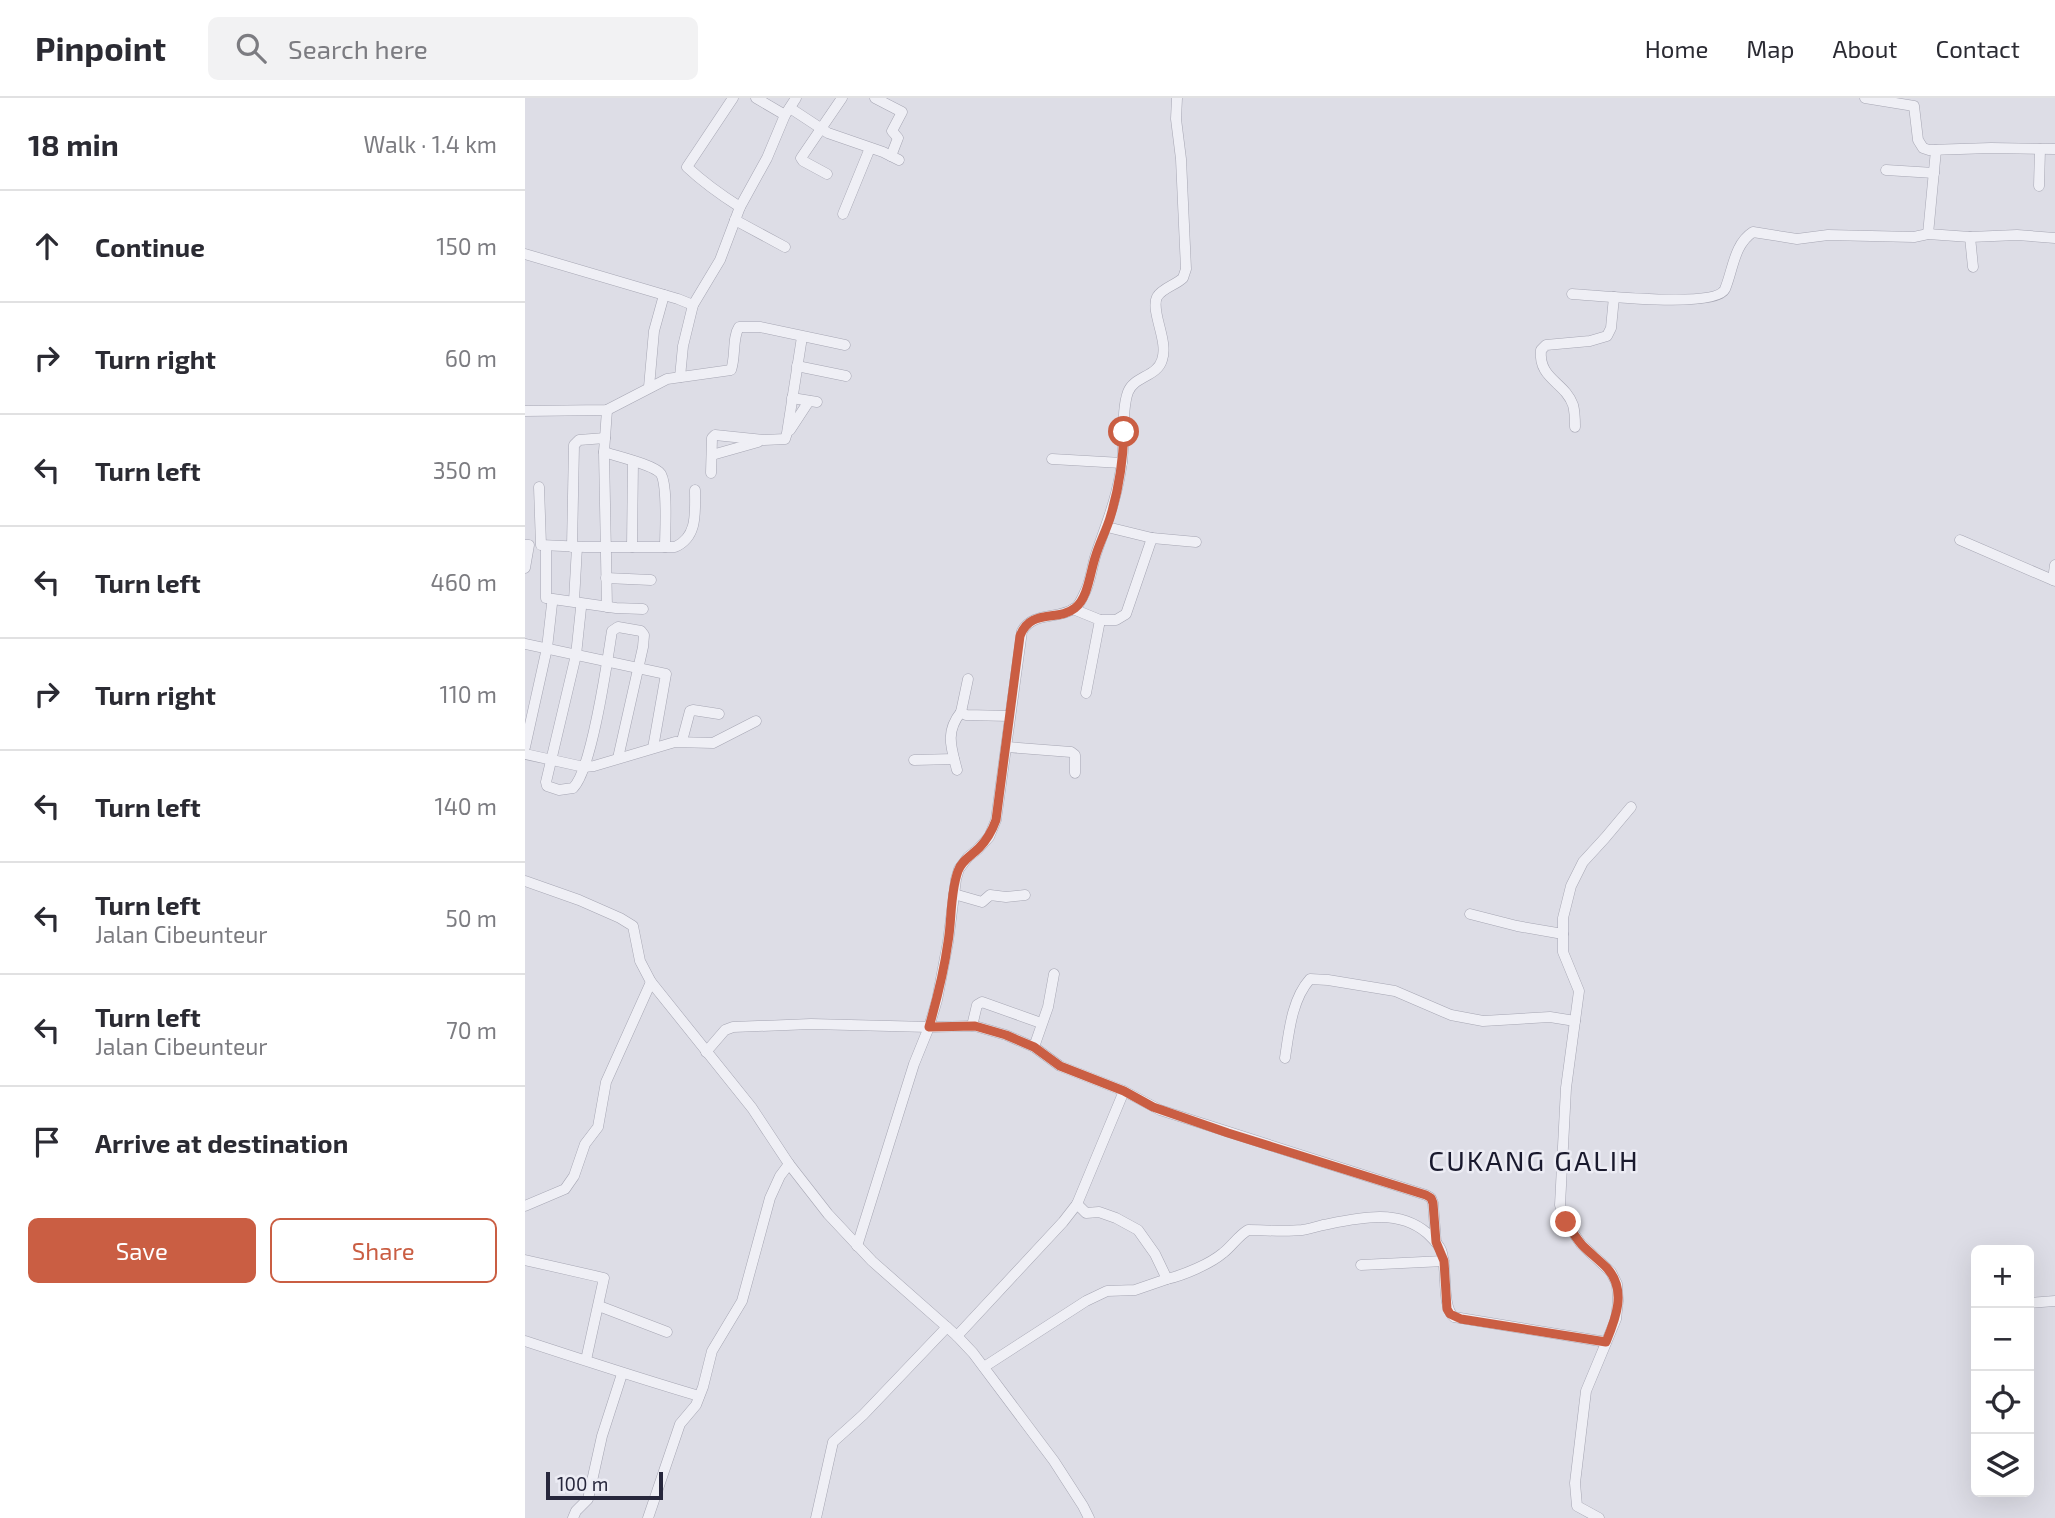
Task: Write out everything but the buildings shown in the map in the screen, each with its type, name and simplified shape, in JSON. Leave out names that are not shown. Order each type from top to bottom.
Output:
[{"type":"street","points":[[733,98],[687,167],[711,185],[717,193],[740,207]]},
{"type":"street","points":[[756,98],[838,137],[895,158],[898,138],[893,131],[902,112],[875,98]]},
{"type":"street","points":[[680,377],[683,346],[693,305],[720,260],[740,207],[768,158],[787,111],[796,98]]},
{"type":"street","points":[[827,174],[801,158],[842,98]]},
{"type":"street","points":[[857,1246],[937,1000],[948,942],[955,879],[961,864],[982,845],[996,820],[1022,631],[1033,620],[1073,610],[1086,590],[1116,496],[1129,389],[1151,373],[1163,357],[1164,343],[1157,297],[1179,282],[1185,274],[1177,98]]},
{"type":"street","points":[[1865,98],[1914,102],[1917,140],[1923,148],[2055,149]]},
{"type":"street","points":[[843,214],[870,148]]},
{"type":"street","points":[[2039,186],[2040,149]]},
{"type":"street","points":[[1928,234],[1936,150]]},
{"type":"street","points":[[1886,170],[1934,173]]},
{"type":"street","points":[[735,220],[785,247]]},
{"type":"street","points":[[1572,294],[1672,300],[1716,296],[1725,288],[1744,239],[1753,232],[1797,239],[1828,235],[1913,237],[1928,234],[2055,238]]},
{"type":"street","points":[[1970,237],[1973,267]]},
{"type":"street","points":[[525,254],[693,305]]},
{"type":"street","points":[[649,387],[654,331],[664,295]]},
{"type":"street","points":[[1575,427],[1572,402],[1544,369],[1541,350],[1546,345],[1590,341],[1607,336],[1611,328],[1613,296]]},
{"type":"street","points":[[525,411],[607,410],[667,379],[731,370],[739,327],[760,327],[845,345]]},
{"type":"street","points":[[711,473],[712,438],[715,435],[784,440],[802,337]]},
{"type":"street","points":[[797,366],[846,376]]},
{"type":"street","points":[[787,433],[813,402],[792,398]]},
{"type":"street","points":[[607,410],[604,452],[607,607]]},
{"type":"street","points":[[605,438],[579,440],[574,445],[574,547],[578,605],[576,655],[547,786],[559,790],[573,788],[585,767],[612,631],[618,626],[641,631],[644,635],[618,758]]},
{"type":"street","points":[[712,455],[764,440]]},
{"type":"street","points":[[604,452],[661,474],[666,504],[665,547]]},
{"type":"street","points":[[1052,458],[1122,463]]},
{"type":"street","points":[[632,547],[633,461]]},
{"type":"street","points":[[539,487],[541,545],[606,548],[675,547],[684,543],[692,531],[695,490]]},
{"type":"street","points":[[1107,527],[1152,538],[1196,542]]},
{"type":"street","points":[[1073,610],[1100,620],[1115,620],[1126,614],[1152,538]]},
{"type":"street","points":[[1959,540],[2054,580],[2055,565]]},
{"type":"street","points":[[525,545],[529,545],[525,568]]},
{"type":"street","points":[[546,546],[546,598],[578,605],[643,609]]},
{"type":"street","points":[[607,578],[651,580]]},
{"type":"street","points":[[525,747],[547,648],[552,604]]},
{"type":"street","points":[[1086,693],[1100,620]]},
{"type":"street","points":[[525,644],[666,674],[653,748]]},
{"type":"street","points":[[957,770],[951,743],[951,727],[961,712],[968,679]]},
{"type":"street","points":[[683,741],[690,711],[719,714]]},
{"type":"street","points":[[961,712],[966,715],[1010,716]]},
{"type":"street","points":[[525,754],[585,767],[675,741],[713,743],[756,721]]},
{"type":"street","points":[[1007,747],[1071,752],[1075,755],[1075,773]]},
{"type":"street","points":[[914,760],[954,758]]},
{"type":"street","points":[[1598,1518],[1577,1506],[1575,1493],[1587,1391],[1616,1319],[1617,1284],[1605,1266],[1581,1244],[1566,1222],[1560,1205],[1566,1088],[1579,987],[1563,952],[1563,934],[1565,908],[1576,873],[1631,807]]},
{"type":"street","points":[[525,881],[629,922],[635,930],[640,961],[651,982],[752,1108],[789,1164],[857,1246],[957,1336],[984,1367],[1054,1461],[1089,1518]]},
{"type":"street","points":[[954,894],[982,902],[990,895],[1025,895]]},
{"type":"street","points":[[1470,914],[1563,934]]},
{"type":"street","points":[[1034,1047],[1048,1007],[1054,974]]},
{"type":"street","points":[[1285,1058],[1300,990],[1310,979],[1395,991],[1451,1015],[1483,1021],[1550,1017],[1575,1021]]},
{"type":"street","points":[[525,1206],[565,1189],[574,1176],[586,1144],[600,1119],[606,1082],[651,982]]},
{"type":"street","points":[[972,1026],[977,1005],[982,1002],[1041,1023]]},
{"type":"street","points":[[706,1052],[725,1030],[733,1027],[810,1024],[972,1026],[1006,1035],[1034,1047],[1060,1066],[1124,1091],[1160,1110],[1426,1195],[1433,1203],[1436,1242],[1444,1261],[1447,1309],[1450,1314],[1454,1317],[1606,1342]]},
{"type":"street","points":[[957,1336],[1077,1204],[1124,1091]]},
{"type":"street","points":[[647,1518],[680,1424],[696,1405],[712,1351],[742,1301],[770,1198],[789,1164]]},
{"type":"street","points":[[1077,1204],[1086,1213],[1099,1212],[1137,1230],[1155,1254],[1167,1279]]},
{"type":"street","points":[[984,1367],[1086,1301],[1114,1290],[1135,1290],[1183,1274],[1214,1259],[1248,1230],[1301,1230],[1355,1218],[1399,1218],[1416,1224],[1436,1242]]},
{"type":"street","points":[[525,1260],[603,1276],[586,1360]]},
{"type":"street","points":[[1361,1265],[1444,1261]]},
{"type":"street","points":[[2034,1303],[2055,1301]]},
{"type":"street","points":[[599,1306],[667,1332]]},
{"type":"street","points":[[815,1518],[833,1442],[863,1415],[947,1327]]},
{"type":"street","points":[[525,1341],[622,1374],[699,1396]]},
{"type":"street","points":[[573,1518],[576,1510],[588,1499],[602,1437],[622,1374]]},
{"type":"district","name":"CUKANG GALIH","points":[[1534,1160]]},
{"type":"route","points":[[1124,432],[1120,477],[1110,520],[1079,604],[1073,610],[1033,620],[1026,625],[1020,636],[996,820],[989,837],[961,864],[955,879],[948,942],[929,1027],[975,1026],[1006,1035],[1034,1047],[1060,1066],[1124,1091],[1153,1107],[1426,1195],[1433,1203],[1436,1242],[1444,1261],[1447,1309],[1450,1314],[1461,1319],[1606,1342],[1616,1319],[1617,1284],[1611,1272],[1581,1244],[1566,1222]]}]
